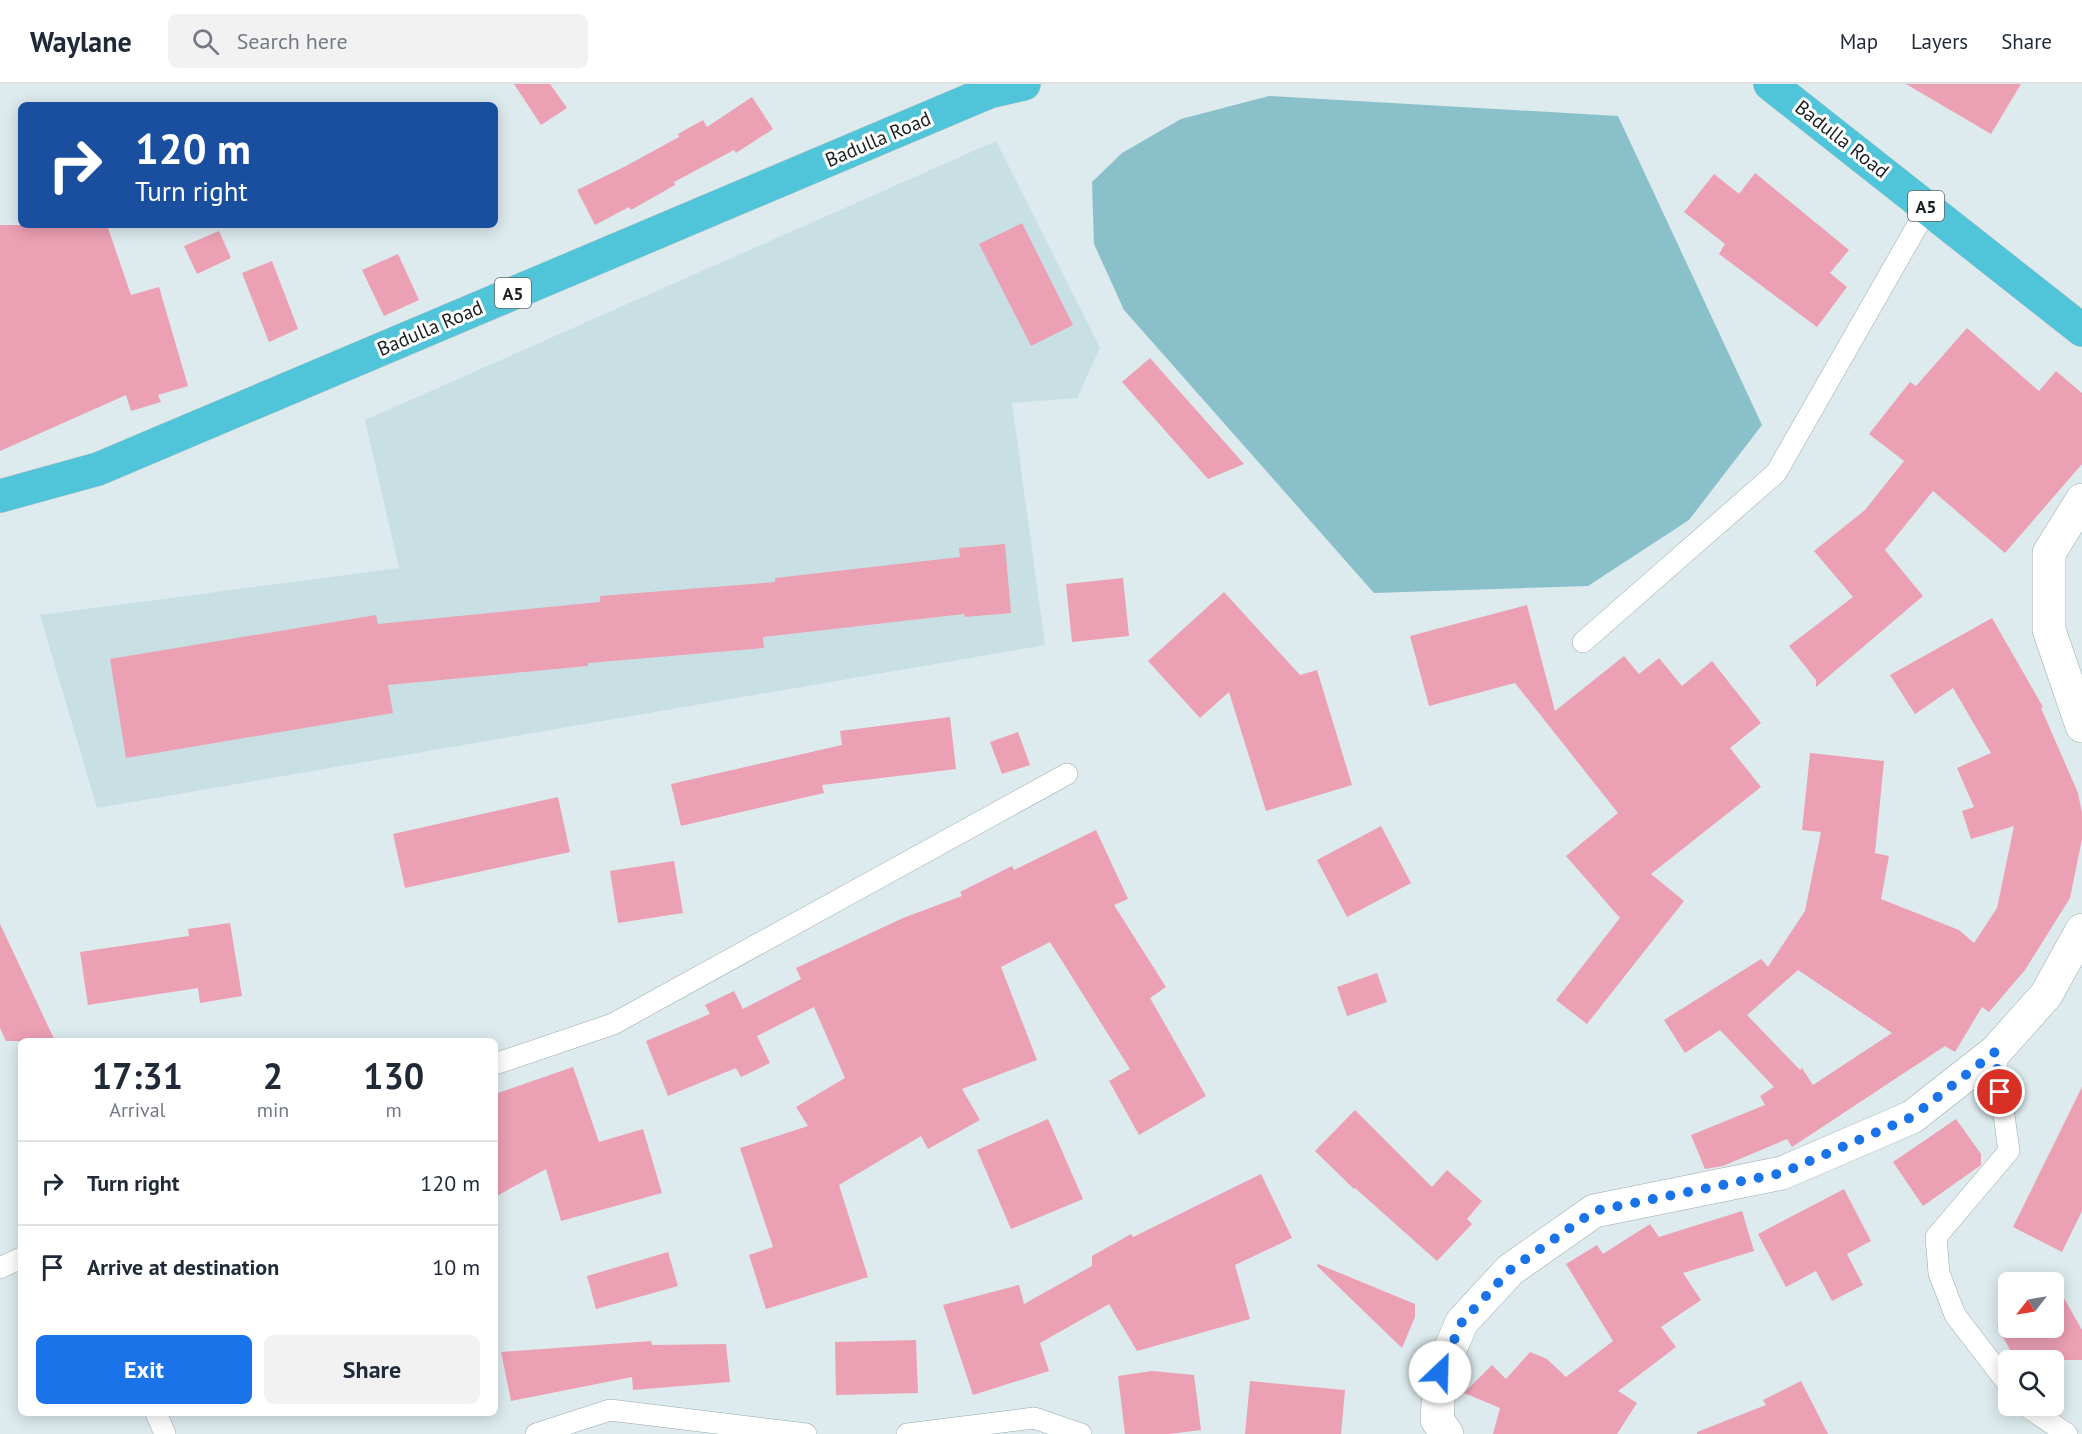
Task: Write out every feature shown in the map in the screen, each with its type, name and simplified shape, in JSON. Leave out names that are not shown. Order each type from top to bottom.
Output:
[{"type":"highway","name":"Badulla Road","points":[[0,496],[98,469],[989,92],[1024,84]]},
{"type":"highway","name":"Badulla Road","points":[[1776,85],[2082,330]]},
{"type":"street","points":[[2082,500],[2049,553],[2049,630],[2082,726]]},
{"type":"street","points":[[1447,1434],[1437,1420],[1440,1372],[1462,1322],[1510,1270],[1594,1211],[1782,1173],[1912,1117],[1995,1052],[2046,995],[2082,930]]},
{"type":"lane","points":[[1583,642],[1776,473],[1928,207]]},
{"type":"lane","points":[[498,1063],[613,1024],[1067,774]]},
{"type":"lane","points":[[1995,1052],[2009,1151],[1936,1237],[1939,1274],[1955,1315],[1998,1371]]},
{"type":"lane","points":[[0,1268],[18,1259]]},
{"type":"lane","points":[[536,1434],[610,1410],[806,1434]]},
{"type":"lane","points":[[157,1416],[165,1434]]},
{"type":"lane","points":[[2040,1416],[2067,1434]]},
{"type":"lane","points":[[907,1434],[1034,1418],[1082,1434]]},
{"type":"shaded area","points":[[1269,96],[1618,116],[1762,425],[1689,520],[1588,586],[1374,593],[1124,310],[1094,244],[1092,182],[1122,153],[1181,119]]},
{"type":"shaded area","points":[[996,141],[1100,348],[1077,398],[1012,403],[1045,645],[97,808],[40,615],[399,568],[365,420]]},
{"type":"building","points":[[514,84],[550,84],[567,108],[541,125]]},
{"type":"building","points":[[1906,84],[2021,84],[1991,134]]},
{"type":"building","points":[[752,97],[773,129],[736,153],[734,150],[674,182],[675,185],[631,210],[629,207],[595,225],[577,190],[679,137],[678,134],[703,120],[707,127]]},
{"type":"building","points":[[1755,173],[1849,250],[1830,273],[1847,287],[1817,327],[1719,254],[1725,244],[1684,212],[1714,174],[1739,194]]},
{"type":"building","points":[[1022,223],[1073,325],[1031,346],[979,244]]},
{"type":"building","points":[[0,225],[18,225],[18,228],[108,228],[131,295],[159,287],[188,386],[158,395],[161,402],[131,411],[126,395],[0,451]]},
{"type":"building","points":[[219,231],[231,258],[197,274],[184,246]]},
{"type":"building","points":[[398,254],[419,300],[384,316],[362,270]]},
{"type":"building","points":[[272,261],[298,329],[269,342],[242,273]]},
{"type":"building","points":[[1967,328],[2039,391],[2056,371],[2082,393],[2082,464],[2005,553],[1933,491],[1885,550],[1923,596],[1816,687],[1816,680],[1789,646],[1853,597],[1814,551],[1865,510],[1904,461],[1869,434],[1910,382],[1916,386]]},
{"type":"building","points":[[1150,358],[1244,464],[1208,479],[1122,382]]},
{"type":"building","points":[[1005,544],[1011,613],[965,617],[964,614],[763,637],[764,648],[588,663],[588,666],[388,685],[393,713],[126,758],[110,659],[376,615],[378,624],[600,602],[600,596],[775,582],[775,578],[960,557],[959,548]]},
{"type":"building","points":[[1123,578],[1129,636],[1072,642],[1066,584]]},
{"type":"building","points":[[1224,592],[1300,675],[1317,670],[1352,785],[1266,811],[1229,692],[1200,718],[1148,661]]},
{"type":"building","points":[[1527,605],[1555,711],[1624,656],[1639,674],[1659,658],[1682,686],[1712,661],[1761,723],[1730,748],[1761,787],[1651,874],[1684,901],[1587,1024],[1556,1000],[1620,918],[1566,856],[1618,813],[1515,683],[1429,706],[1410,636]]},
{"type":"building","points":[[1992,618],[2043,707],[2041,708],[2078,793],[2082,813],[2082,839],[2070,898],[2025,970],[1989,1012],[1982,1007],[1955,1052],[1945,1046],[1792,1147],[1787,1139],[1723,1166],[1705,1169],[1691,1135],[1765,1105],[1760,1096],[1774,1087],[1720,1030],[1685,1053],[1664,1020],[1761,959],[1768,967],[1805,911],[1821,832],[1802,830],[1810,753],[1884,761],[1875,853],[1889,856],[1881,899],[1959,930],[1974,943],[1997,908],[2014,826],[1971,839],[1962,811],[1974,807],[1957,768],[1991,753],[1953,688],[1915,714],[1890,675]],"holes":[[[1798,970],[1892,1033],[1813,1085],[1802,1068],[1800,1070],[1747,1015]]]},
{"type":"building","points":[[950,717],[956,769],[822,785],[824,793],[681,826],[671,784],[842,745],[840,731]]},
{"type":"building","points":[[1018,732],[1030,765],[1002,774],[990,742]]},
{"type":"building","points":[[558,797],[570,852],[405,888],[393,834]]},
{"type":"building","points":[[1381,826],[1411,883],[1347,917],[1317,860]]},
{"type":"building","points":[[1096,830],[1128,899],[1114,905],[1166,987],[1150,998],[1206,1096],[1139,1135],[1109,1081],[1130,1069],[1050,942],[1001,967],[1037,1060],[962,1089],[980,1120],[928,1149],[921,1136],[839,1185],[868,1277],[766,1309],[749,1255],[773,1247],[740,1148],[808,1126],[796,1107],[845,1078],[814,1007],[757,1036],[770,1063],[741,1077],[736,1068],[668,1096],[646,1041],[710,1014],[705,1005],[734,991],[743,1009],[801,979],[796,968],[903,918],[962,896],[960,892],[1012,866],[1014,870]]},
{"type":"building","points":[[674,861],[683,913],[618,923],[610,871]]},
{"type":"building","points":[[230,923],[242,996],[200,1003],[198,988],[88,1005],[80,952],[189,936],[188,929]]},
{"type":"building","points":[[0,924],[54,1038],[18,1038],[18,1041],[6,1041],[0,1028]]},
{"type":"building","points":[[1377,973],[1387,1002],[1347,1016],[1337,987]]},
{"type":"building","points":[[573,1067],[599,1142],[643,1129],[662,1193],[561,1221],[546,1169],[498,1195],[498,1093]]},
{"type":"building","points":[[2082,1087],[2082,1211],[2062,1252],[2013,1227]]},
{"type":"building","points":[[1355,1110],[1432,1187],[1447,1170],[1482,1201],[1467,1219],[1472,1224],[1437,1261],[1354,1189],[1315,1151]]},
{"type":"building","points":[[1048,1119],[1083,1199],[1011,1229],[977,1150]]},
{"type":"building","points":[[1956,1119],[1981,1154],[1981,1165],[1923,1206],[1893,1162]]},
{"type":"building","points":[[1261,1174],[1292,1238],[1235,1265],[1250,1319],[1137,1351],[1109,1304],[1040,1343],[1049,1371],[973,1395],[943,1305],[1019,1285],[1024,1304],[1092,1266],[1092,1256],[1131,1234],[1133,1237]]},
{"type":"building","points":[[1844,1189],[1871,1241],[1847,1254],[1863,1285],[1832,1301],[1816,1271],[1786,1287],[1758,1234]]},
{"type":"building","points":[[1742,1211],[1754,1251],[1683,1273],[1701,1300],[1661,1327],[1676,1347],[1618,1391],[1637,1403],[1617,1434],[1493,1434],[1500,1408],[1464,1393],[1492,1365],[1506,1379],[1530,1352],[1547,1359],[1566,1377],[1613,1341],[1566,1264],[1597,1245],[1603,1254],[1650,1224],[1659,1237]]},
{"type":"building","points":[[668,1252],[678,1286],[596,1309],[587,1276]]},
{"type":"building","points":[[1318,1264],[1415,1304],[1415,1317],[1402,1348],[1317,1266]]},
{"type":"building","points":[[2064,1298],[2082,1330],[2082,1360],[2064,1360],[2064,1350],[2010,1350],[2003,1338],[2064,1338]]},
{"type":"building","points":[[916,1340],[918,1393],[836,1395],[835,1342]]},
{"type":"building","points":[[651,1341],[652,1345],[726,1344],[730,1382],[633,1390],[632,1377],[511,1401],[501,1352]]},
{"type":"building","points":[[1152,1371],[1194,1375],[1201,1430],[1169,1434],[1125,1434],[1118,1376]]},
{"type":"building","points":[[1250,1381],[1345,1390],[1341,1434],[1245,1434]]},
{"type":"building","points":[[1801,1381],[1828,1434],[1697,1434],[1697,1432],[1766,1405],[1763,1400]]},
{"type":"route","points":[[1440,1372],[1462,1322],[1510,1270],[1594,1211],[1782,1173],[1912,1117],[1995,1052],[2000,1092]]}]
